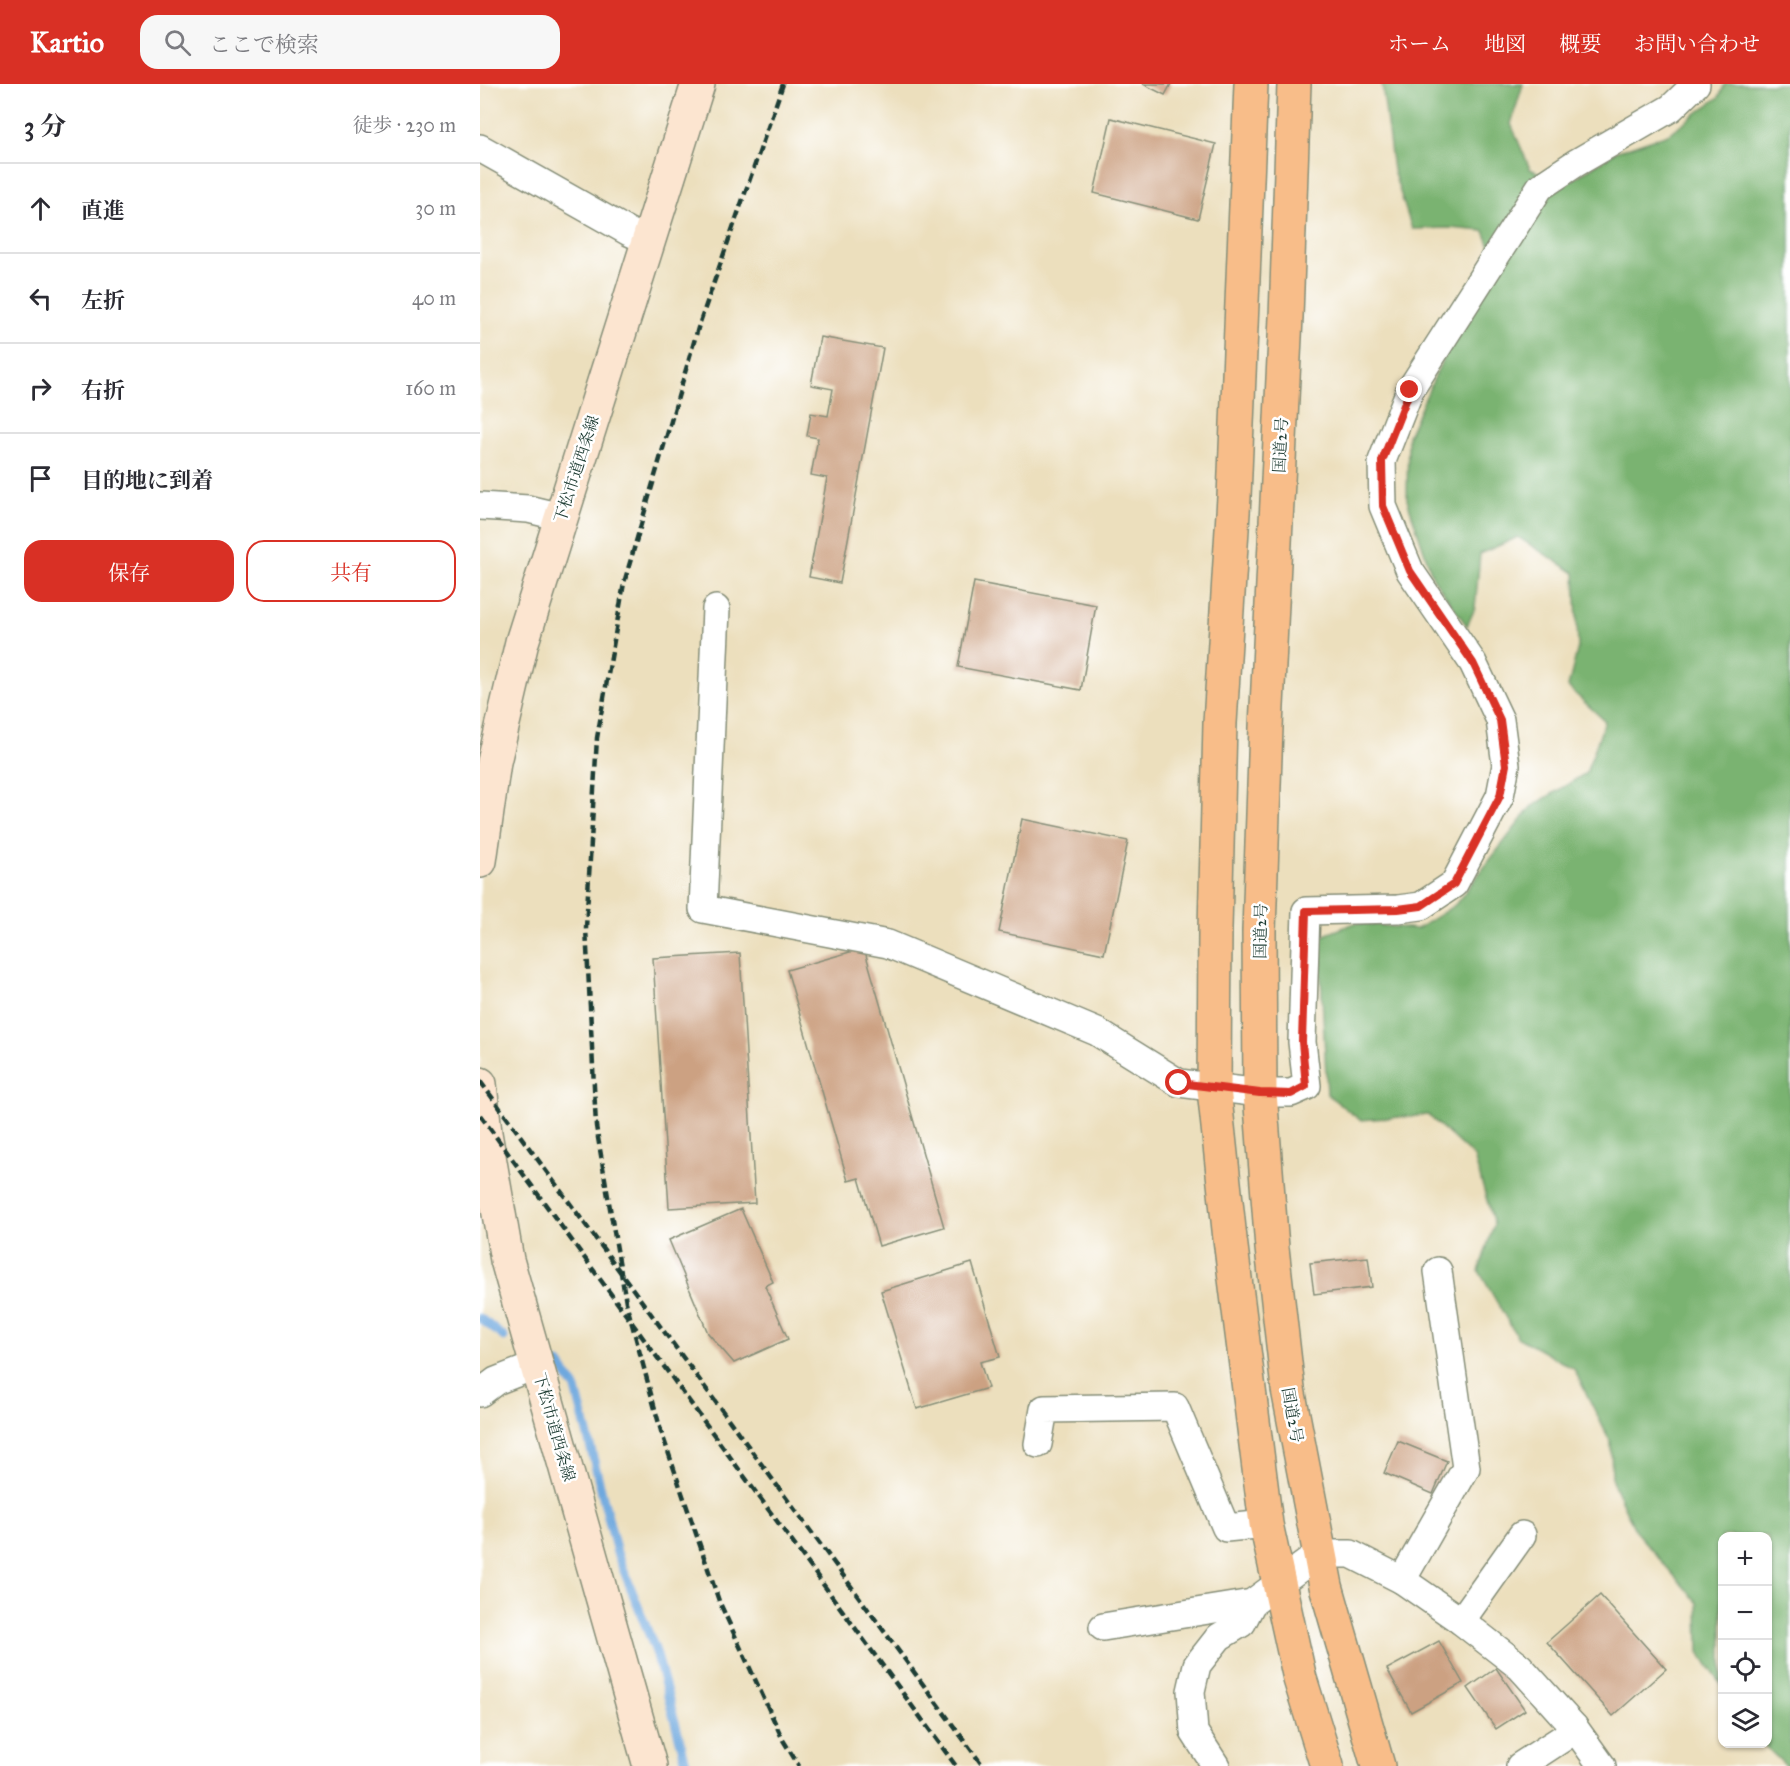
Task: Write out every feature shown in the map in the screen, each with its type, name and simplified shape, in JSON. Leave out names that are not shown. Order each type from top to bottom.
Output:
[{"type":"highway","points":[[1251,84],[1234,497],[1220,734],[1214,1089],[1231,1250],[1266,1524],[1265,1594],[1300,1679],[1327,1766]]},
{"type":"highway","name":"国道2号","points":[[1294,84],[1286,317],[1266,727],[1260,907],[1260,1093],[1272,1248],[1288,1389],[1319,1554],[1378,1766]]},
{"type":"street","name":"下松市道西条線","points":[[480,861],[494,762],[522,642],[698,84]]},
{"type":"street","points":[[716,609],[702,909],[888,944],[1097,1032],[1179,1083],[1214,1089],[1291,1094],[1306,1086],[1302,1042],[1306,911],[1398,909],[1421,906],[1454,884],[1500,796],[1506,765],[1500,720],[1473,663],[1410,571],[1383,506],[1382,461],[1410,390],[1540,187],[1576,163],[1671,108],[1696,84]]},
{"type":"street","points":[[480,148],[628,232],[650,242]]},
{"type":"street","points":[[480,506],[528,509],[561,517]]},
{"type":"street","name":"下松市道西条線","points":[[480,1093],[507,1260],[650,1766]]},
{"type":"street","points":[[1402,1580],[1466,1468],[1438,1271]]},
{"type":"street","points":[[480,1393],[496,1381],[537,1365]]},
{"type":"street","points":[[1038,1444],[1044,1409],[1175,1407],[1226,1528],[1266,1524]]},
{"type":"street","points":[[1461,1621],[1522,1535]]},
{"type":"street","points":[[1216,1766],[1194,1732],[1191,1691],[1197,1665],[1219,1637],[1242,1623],[1265,1594],[1319,1554],[1351,1554],[1402,1580],[1461,1621],[1520,1667],[1574,1726],[1602,1766]]},
{"type":"street","points":[[1103,1627],[1265,1594]]},
{"type":"street","points":[[1520,1766],[1563,1738],[1574,1726]]},
{"type":"green space","points":[[1382,84],[1523,84],[1511,124],[1530,169],[1565,185],[1615,152],[1668,134],[1719,97],[1725,84],[1790,84],[1790,1766],[1786,1766],[1767,1748],[1772,1748],[1772,1532],[1718,1532],[1718,1679],[1699,1652],[1698,1603],[1636,1532],[1612,1481],[1611,1443],[1574,1369],[1517,1337],[1479,1271],[1494,1224],[1474,1157],[1428,1115],[1360,1120],[1327,1094],[1319,937],[1355,923],[1417,929],[1455,905],[1531,807],[1586,773],[1605,721],[1568,687],[1578,647],[1575,573],[1518,537],[1480,554],[1475,608],[1467,626],[1433,578],[1407,500],[1408,436],[1450,343],[1499,269],[1484,231],[1450,228],[1412,229],[1393,170]]},
{"type":"building","points":[[1143,84],[1171,84],[1165,95]]},
{"type":"building","points":[[1111,118],[1216,144],[1198,219],[1094,193]]},
{"type":"building","points":[[820,337],[883,348],[840,583],[809,577],[827,478],[811,475],[818,438],[807,436],[811,413],[828,416],[833,389],[811,385]]},
{"type":"building","points":[[974,582],[1096,605],[1081,690],[958,667]]},
{"type":"building","points":[[1022,819],[1128,841],[1104,954],[999,932]]},
{"type":"building","points":[[864,948],[944,1227],[879,1246],[859,1178],[848,1181],[787,970]]},
{"type":"building","points":[[740,953],[755,1203],[669,1208],[653,958]]},
{"type":"building","points":[[741,1209],[773,1282],[765,1286],[788,1339],[734,1363],[708,1333],[669,1240]]},
{"type":"building","points":[[1368,1257],[1372,1287],[1314,1294],[1310,1263]]},
{"type":"building","points":[[972,1263],[1000,1357],[980,1362],[988,1388],[917,1409],[881,1291]]},
{"type":"building","points":[[1398,1441],[1447,1461],[1433,1494],[1384,1473]]},
{"type":"building","points":[[1600,1595],[1666,1669],[1613,1716],[1547,1642]]},
{"type":"building","points":[[1439,1641],[1463,1683],[1411,1712],[1387,1669]]},
{"type":"building","points":[[1496,1668],[1525,1710],[1496,1729],[1468,1688]]},
{"type":"waterway","points":[[480,1318],[504,1337]]},
{"type":"waterway","points":[[559,1364],[576,1389],[617,1553],[656,1652],[687,1766]]},
{"type":"railway","points":[[783,84],[698,328],[624,583],[597,738],[586,928],[596,1126],[626,1302],[661,1431],[719,1601],[783,1740],[799,1766]]},
{"type":"railway","points":[[480,1081],[983,1766]]},
{"type":"railway","points":[[480,1115],[956,1766]]},
{"type":"route","points":[[1179,1083],[1214,1089],[1291,1094],[1306,1086],[1302,1042],[1306,911],[1398,909],[1421,906],[1454,884],[1500,796],[1506,765],[1500,720],[1473,663],[1410,571],[1383,506],[1382,461],[1410,390]]}]
